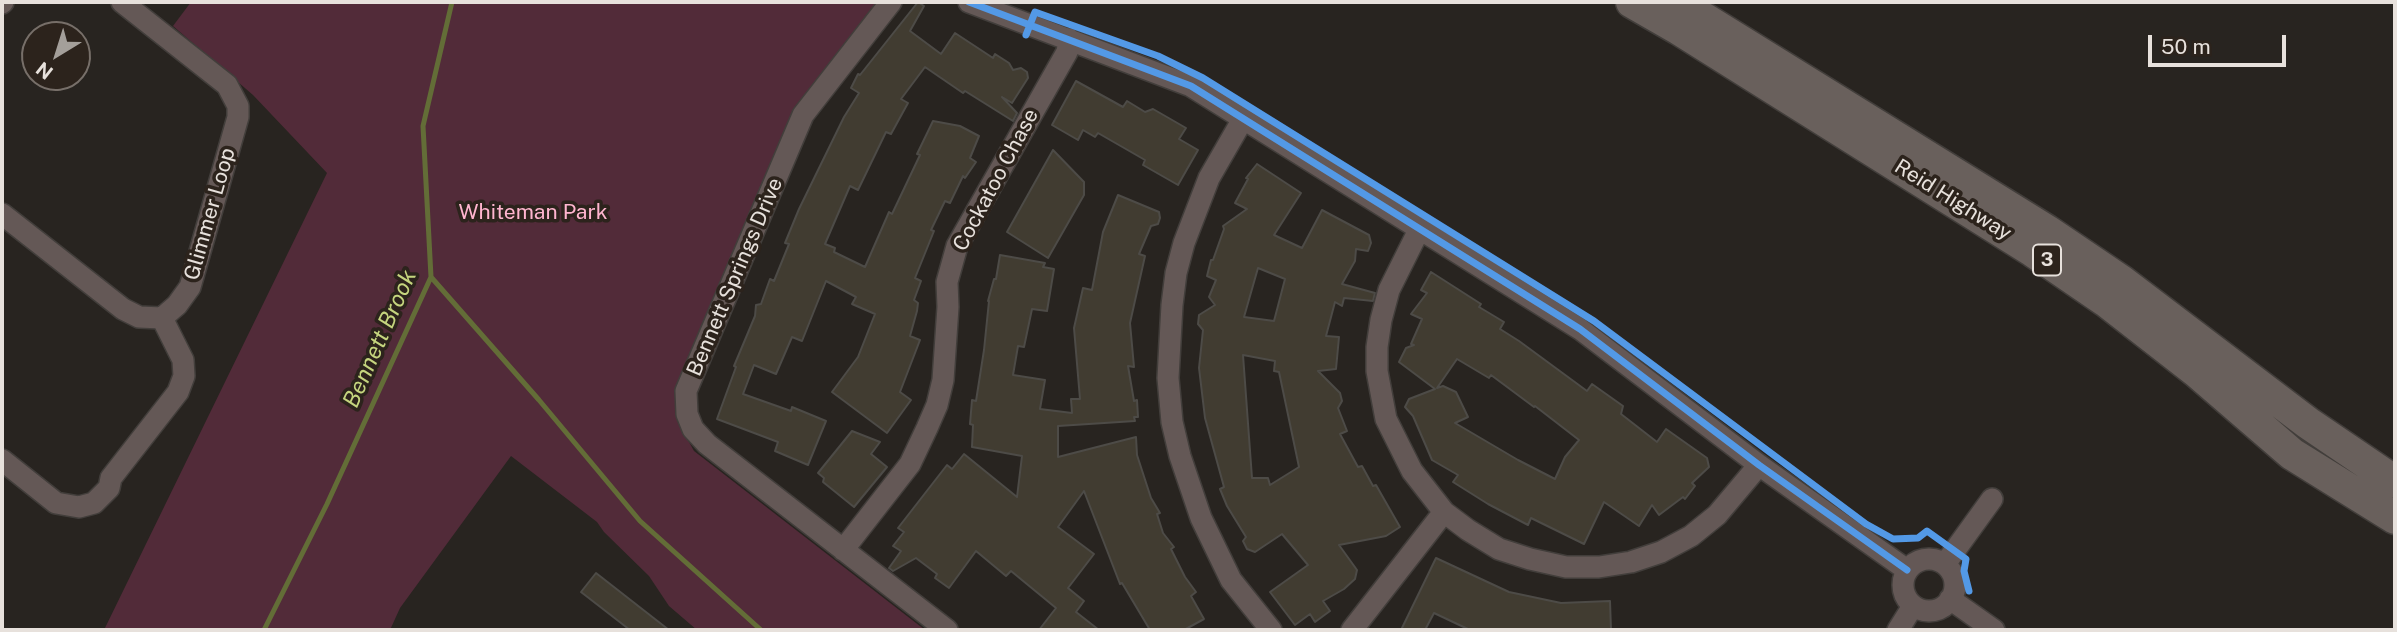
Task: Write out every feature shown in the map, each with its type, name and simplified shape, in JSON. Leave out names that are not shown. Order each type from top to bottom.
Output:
[{"type":"highway","name":"Reid Highway","points":[[1632,2],[2033,251],[2106,301],[2197,372],[2292,454],[2395,518]]},
{"type":"highway","name":"Reid Highway","points":[[1677,2],[2047,231],[2121,281],[2308,423],[2395,482]]},
{"type":"street","name":"Bennett Springs Drive","points":[[891,2],[803,115],[686,391],[687,414],[693,429],[707,444],[947,630]]},
{"type":"street","points":[[969,2],[1191,86],[1580,329],[1759,465],[1907,570]]},
{"type":"street","name":"Glimmer Loop","points":[[132,5],[227,85],[238,106],[238,117],[190,287],[177,305],[162,318]]},
{"type":"street","name":"Cockatoo Chase","points":[[843,550],[910,464],[927,428],[937,405],[943,380],[947,282],[957,246],[1067,52],[1069,39]]},
{"type":"street","points":[[1243,119],[1209,178],[1184,243],[1176,273],[1172,305],[1168,378],[1172,422],[1201,519],[1231,580],[1271,630]]},
{"type":"street","points":[[2,214],[123,309],[139,317],[162,318],[183,360],[184,376],[178,393],[111,478],[109,488],[94,503],[79,507],[56,503],[2,460]]},
{"type":"street","points":[[1420,228],[1388,290],[1381,320],[1377,371],[1386,419],[1397,445],[1412,471],[1444,512],[1499,549],[1566,567],[1599,567],[1630,562],[1661,552],[1691,536],[1717,515],[1759,465]]},
{"type":"street","points":[[1945,564],[1992,499]]},
{"type":"street","points":[[1352,630],[1444,512]]},
{"type":"street","points":[[1929,559],[1945,564],[1955,581],[1950,599],[1934,610],[1913,606],[1904,589],[1907,570],[1920,560],[1929,559]]},
{"type":"street","points":[[1950,599],[1994,630]]},
{"type":"street","points":[[1898,630],[1913,606]]},
{"type":"green space","name":"Whiteman Park","points":[[191,2],[891,2],[815,97],[686,391],[676,406],[677,420],[694,451],[925,630],[697,630],[669,606],[649,576],[597,522],[511,456],[400,608],[390,630],[104,630],[327,173],[253,95],[173,26]]},
{"type":"building","points":[[918,2],[924,6],[910,31],[941,54],[955,33],[993,58],[995,54],[1009,63],[1013,70],[1021,68],[1027,72],[1028,78],[1012,103],[1002,97],[1017,113],[1013,121],[965,91],[963,93],[925,67],[901,99],[908,103],[891,134],[886,132],[858,190],[850,186],[825,244],[835,248],[834,252],[865,267],[889,212],[892,214],[920,155],[917,154],[933,121],[960,126],[979,136],[970,158],[976,162],[965,178],[963,176],[950,203],[945,201],[931,230],[934,231],[915,278],[921,281],[914,300],[918,303],[910,336],[920,340],[900,392],[911,400],[887,433],[832,392],[858,357],[875,314],[852,304],[856,297],[826,281],[802,341],[792,337],[776,374],[754,365],[743,394],[791,411],[792,407],[826,421],[808,465],[775,451],[778,442],[717,419],[736,367],[734,366],[755,316],[756,305],[761,304],[770,279],[774,281],[799,209],[844,117],[859,93],[851,88],[858,74],[860,75]]},
{"type":"building","points":[[1076,81],[1123,107],[1127,101],[1145,112],[1153,109],[1186,128],[1179,139],[1198,150],[1178,185],[1143,165],[1145,160],[1098,133],[1095,137],[1083,130],[1078,140],[1052,125]]},
{"type":"building","points":[[1053,150],[1084,182],[1084,195],[1048,258],[1007,232]]},
{"type":"building","points":[[1257,164],[1301,193],[1274,235],[1302,248],[1322,210],[1369,235],[1371,243],[1368,251],[1356,249],[1355,261],[1342,284],[1375,293],[1373,301],[1344,298],[1342,306],[1335,302],[1326,336],[1339,337],[1336,369],[1318,371],[1340,393],[1342,401],[1338,408],[1347,431],[1340,434],[1358,467],[1362,466],[1373,486],[1376,485],[1400,527],[1386,536],[1339,545],[1357,570],[1355,579],[1323,601],[1330,611],[1315,622],[1310,614],[1295,625],[1270,592],[1308,565],[1282,534],[1255,552],[1247,549],[1243,541],[1246,537],[1220,489],[1224,487],[1205,418],[1199,368],[1203,330],[1198,324],[1199,315],[1215,305],[1209,297],[1216,280],[1207,276],[1223,226],[1247,209],[1235,203],[1248,179],[1246,178]],"holes":[[[1258,268],[1285,279],[1274,321],[1244,317]],[[1243,355],[1275,361],[1274,371],[1279,372],[1299,467],[1270,485],[1268,478],[1252,478]]]},
{"type":"building","points":[[1118,195],[1159,212],[1160,218],[1158,224],[1151,226],[1139,254],[1145,256],[1130,323],[1134,367],[1128,366],[1134,401],[1137,400],[1138,417],[1134,417],[1135,421],[1058,426],[1058,457],[1136,437],[1137,455],[1151,498],[1160,513],[1157,514],[1163,533],[1174,547],[1171,549],[1196,592],[1191,596],[1204,619],[1184,630],[1150,630],[1122,583],[1120,584],[1084,491],[1058,527],[1094,554],[1068,588],[1084,601],[1076,612],[1099,630],[1039,630],[1056,608],[1011,571],[1006,576],[976,551],[949,588],[935,578],[937,574],[916,558],[893,571],[889,568],[901,551],[893,546],[904,532],[898,528],[947,465],[952,469],[964,454],[1017,497],[1022,456],[972,447],[973,425],[970,424],[972,400],[976,401],[984,350],[988,301],[996,279],[1000,255],[1045,263],[1043,267],[1054,269],[1047,311],[1032,309],[1024,347],[1018,346],[1013,375],[1045,380],[1040,409],[1072,413],[1071,399],[1080,399],[1074,328],[1083,288],[1092,290],[1103,232]]},
{"type":"building","points":[[1431,272],[1481,304],[1479,307],[1504,322],[1500,329],[1587,391],[1592,384],[1623,406],[1621,414],[1657,442],[1666,429],[1707,458],[1709,467],[1692,483],[1695,486],[1685,499],[1683,497],[1659,515],[1652,505],[1639,526],[1604,502],[1584,544],[1531,518],[1528,525],[1488,504],[1453,482],[1458,475],[1432,460],[1413,416],[1405,407],[1409,399],[1435,389],[1399,362],[1406,348],[1414,345],[1411,344],[1422,319],[1411,314],[1427,293],[1421,290]],"holes":[[[1457,359],[1489,378],[1491,375],[1579,440],[1565,457],[1555,479],[1455,423],[1468,417],[1456,392],[1443,386],[1437,388]]]},
{"type":"building","points":[[852,431],[880,442],[871,454],[887,467],[854,507],[823,482],[824,478],[818,473]]},
{"type":"building","points":[[1436,558],[1509,592],[1561,603],[1610,601],[1611,630],[1470,630],[1434,613],[1425,630],[1401,630]]},
{"type":"building","points":[[596,573],[669,630],[630,630],[581,592]]},
{"type":"waterway","name":"Bennett Brook","points":[[264,630],[327,504],[431,277],[423,126],[452,2]]},
{"type":"waterway","points":[[431,277],[640,521],[761,630]]},
{"type":"cycle path","points":[[969,2],[1191,86],[1580,329],[1759,465],[1907,570]]},
{"type":"cycle path","points":[[1026,35],[1035,12],[1158,56],[1203,78],[1594,321],[1866,524],[1893,539],[1918,538],[1927,531],[1966,559],[1964,571],[1969,591]]}]
